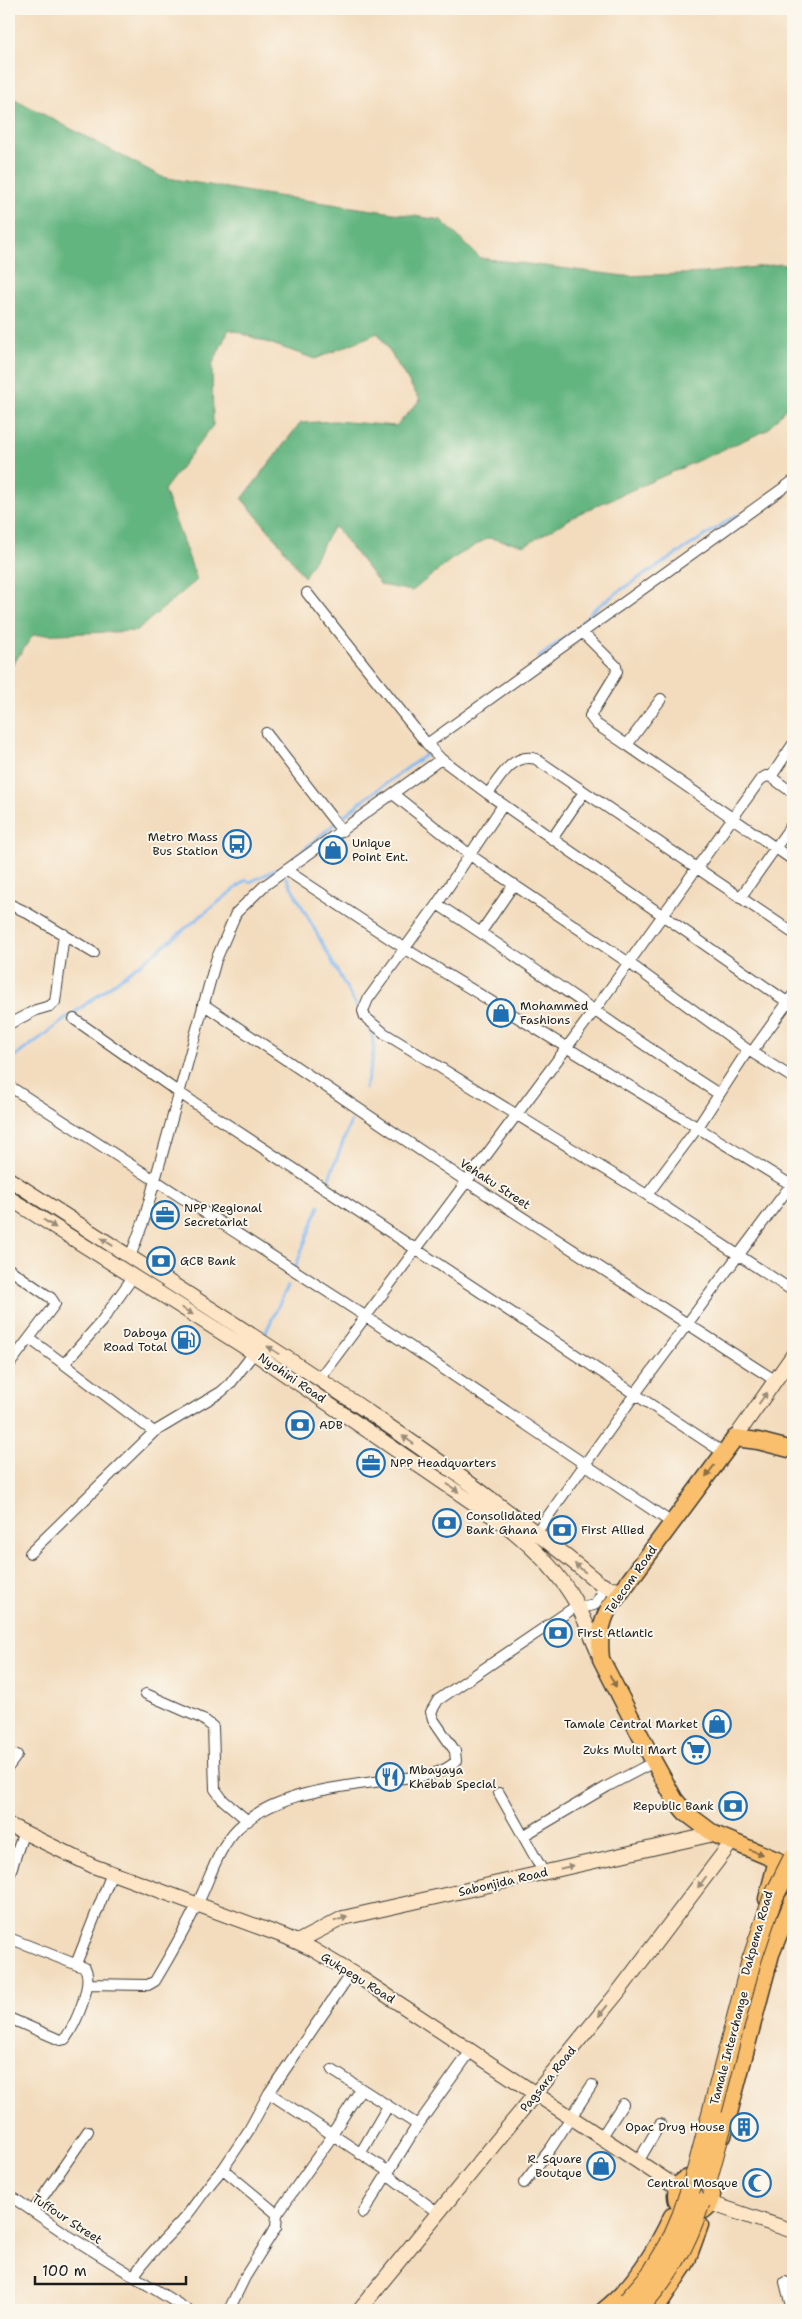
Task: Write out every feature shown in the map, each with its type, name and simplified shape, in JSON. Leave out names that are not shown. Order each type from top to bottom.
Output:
[{"type":"highway","name":"Tamale Interchange","points":[[635,2308],[669,2245],[682,2215],[697,2169],[751,1962],[785,1859]]},
{"type":"highway","name":"Tamale Interchange","points":[[635,2308],[664,2280],[686,2243],[715,2152],[766,1954],[793,1885]]},
{"type":"main road","points":[[735,1438],[758,1441],[793,1450]]},
{"type":"main road","name":"Telecom Road","points":[[735,1438],[622,1589],[603,1619],[600,1631],[601,1659],[654,1762],[675,1800],[686,1813],[714,1834],[731,1843],[785,1859],[793,1867]]},
{"type":"main road","name":"Dakpema Road","points":[[604,2310],[640,2271],[660,2241],[681,2190],[785,1859]]},
{"type":"main road","name":"Dakpema Road","points":[[635,2308],[686,2263],[692,2251],[708,2200],[770,1954],[793,1900]]},
{"type":"main road","points":[[692,2177],[702,2179],[708,2200],[689,2212],[681,2190],[692,2177]]},
{"type":"street","points":[[427,744],[793,481]]},
{"type":"street","points":[[307,593],[441,759],[503,805],[662,916],[791,1001],[750,1051],[647,1195]]},
{"type":"street","points":[[582,633],[616,666],[617,672],[593,708],[590,716],[591,720],[793,860]]},
{"type":"street","points":[[627,745],[661,699]]},
{"type":"street","points":[[266,733],[342,831]]},
{"type":"street","points":[[770,778],[793,744]]},
{"type":"street","points":[[488,794],[510,766],[522,758],[536,759],[793,933]]},
{"type":"street","points":[[130,1257],[141,1228],[203,1004],[223,941],[236,913],[264,886],[441,759]]},
{"type":"street","points":[[319,1379],[594,1012],[760,780],[763,777],[770,778],[793,793]]},
{"type":"street","points":[[552,839],[584,792]]},
{"type":"street","points":[[392,794],[470,855],[629,963],[750,1051],[793,1078]]},
{"type":"street","points":[[503,805],[437,904],[364,1005],[363,1011],[366,1017],[384,1033],[517,1113],[647,1195],[793,1291]]},
{"type":"street","points":[[740,898],[793,823]]},
{"type":"street","points":[[286,870],[404,948],[793,1184],[635,1394],[536,1533]]},
{"type":"street","points":[[481,932],[514,884]]},
{"type":"street","points":[[9,904],[94,953]]},
{"type":"street","points":[[437,904],[481,932],[594,1012],[719,1094]]},
{"type":"street","points":[[9,1024],[55,1002],[64,934]]},
{"type":"street","name":"Vehaku Street","points":[[203,1004],[466,1181],[776,1381]]},
{"type":"street","points":[[74,1019],[178,1092],[724,1453]]},
{"type":"street","points":[[9,1086],[365,1316],[672,1523]]},
{"type":"street","name":"Nyohini Road","points":[[9,1179],[319,1379],[442,1464],[536,1533],[599,1583],[609,1588],[622,1589]]},
{"type":"street","name":"Nyohini Road","points":[[10,1201],[254,1353],[507,1526],[550,1567],[578,1605],[601,1659]]},
{"type":"street","points":[[9,1269],[50,1298],[55,1304],[9,1365]]},
{"type":"street","points":[[64,1364],[102,1322],[133,1277]]},
{"type":"street","points":[[30,1339],[154,1432]]},
{"type":"street","points":[[30,1553],[154,1432],[221,1392],[230,1384],[254,1353]]},
{"type":"street","points":[[735,1438],[793,1355]]},
{"type":"street","points":[[87,1984],[152,1984],[172,1953],[198,1904],[223,1848],[230,1837],[248,1821],[272,1807],[299,1796],[414,1776],[452,1766],[456,1761],[455,1751],[433,1719],[431,1712],[438,1700],[578,1605],[589,1607],[598,1601],[602,1594],[599,1583]]},
{"type":"street","points":[[146,1694],[203,1719],[213,1727],[215,1789],[223,1800],[248,1821]]},
{"type":"street","points":[[9,1766],[17,1755]]},
{"type":"street","points":[[523,1836],[608,1786],[654,1762]]},
{"type":"street","points":[[499,1793],[544,1873]]},
{"type":"street","name":"Gukpegu Road","points":[[9,1825],[23,1834],[112,1873],[297,1942],[351,1972],[681,2190]]},
{"type":"street","points":[[9,1876],[23,1834]]},
{"type":"street","name":"Sabonjida Road","points":[[297,1942],[343,1918],[714,1834]]},
{"type":"street","name":"Pagsara Road","points":[[359,2310],[619,1991],[731,1843]]},
{"type":"street","points":[[76,1964],[112,1873]]},
{"type":"street","points":[[9,1938],[76,1964],[85,1968],[87,1972],[87,1984],[80,2008],[67,2037],[62,2041],[9,2018]]},
{"type":"street","points":[[134,2276],[146,2257],[161,2246],[188,2214],[208,2185],[223,2169],[249,2130],[269,2093],[351,1972]]},
{"type":"street","points":[[363,2213],[418,2125],[470,2052]]},
{"type":"street","points":[[332,2070],[418,2125]]},
{"type":"street","points":[[524,2183],[592,2085]]},
{"type":"street","points":[[229,2310],[245,2277],[276,2227],[278,2222],[277,2214],[361,2089]]},
{"type":"street","points":[[269,2093],[388,2173],[438,2213]]},
{"type":"street","points":[[601,2138],[622,2104]]},
{"type":"street","points":[[360,2154],[388,2106]]},
{"type":"street","points":[[638,2162],[660,2124]]},
{"type":"street","points":[[33,2211],[88,2131]]},
{"type":"street","points":[[223,2169],[277,2214]]},
{"type":"street","name":"Tuffour Street","points":[[9,2195],[188,2310]]},
{"type":"street","points":[[708,2200],[793,2231]]},
{"type":"street","points":[[785,2282],[792,2310]]},
{"type":"green space","points":[[9,96],[162,177],[441,220],[480,258],[624,276],[706,273],[781,264],[793,266],[793,400],[767,430],[580,513],[525,545],[488,538],[452,559],[412,591],[381,585],[334,526],[304,577],[277,540],[242,499],[300,423],[335,421],[396,426],[420,400],[378,333],[315,359],[229,329],[212,365],[213,425],[164,490],[197,580],[136,631],[33,635],[9,670]]},
{"type":"waterway","points":[[538,658],[576,629],[593,610],[622,589],[737,515]]},
{"type":"waterway","points":[[9,1061],[152,955],[246,880],[250,882],[287,864],[358,804],[432,750]]},
{"type":"waterway","points":[[286,877],[359,1011]]},
{"type":"waterway","points":[[365,1089],[373,1057],[373,1041],[368,1025]]},
{"type":"waterway","points":[[326,1186],[351,1121]]},
{"type":"waterway","points":[[295,1268],[319,1206]]},
{"type":"waterway","points":[[263,1338],[288,1286]]},
{"type":"place","name":"Metro Mass Bus Station","points":[[237,844]]},
{"type":"place","name":"Unique Point Ent.","points":[[333,850]]},
{"type":"place","name":"Mohammed Fashions","points":[[501,1013]]},
{"type":"place","name":"NPP Regional Secretariat","points":[[165,1215]]},
{"type":"place","name":"GCB Bank","points":[[161,1261]]},
{"type":"place","name":"Daboya Road Total","points":[[186,1340]]},
{"type":"place","name":"ADB","points":[[300,1425]]},
{"type":"place","name":"NPP Headquarters","points":[[371,1463]]},
{"type":"place","name":"Consolidated Bank Ghana","points":[[447,1523]]},
{"type":"place","name":"First Allied","points":[[562,1530]]},
{"type":"place","name":"First Atlantic","points":[[558,1633]]},
{"type":"place","name":"Tamale Central Market","points":[[717,1724]]},
{"type":"place","name":"Zuks Multi Mart","points":[[696,1750]]},
{"type":"place","name":"Mbayaya Khebab Special","points":[[390,1777]]},
{"type":"place","name":"Republic Bank","points":[[733,1806]]},
{"type":"place","name":"Opac Drug House","points":[[744,2127]]},
{"type":"place","name":"R. Square Boutque","points":[[601,2166]]},
{"type":"place","name":"Central Mosque","points":[[757,2183]]}]
